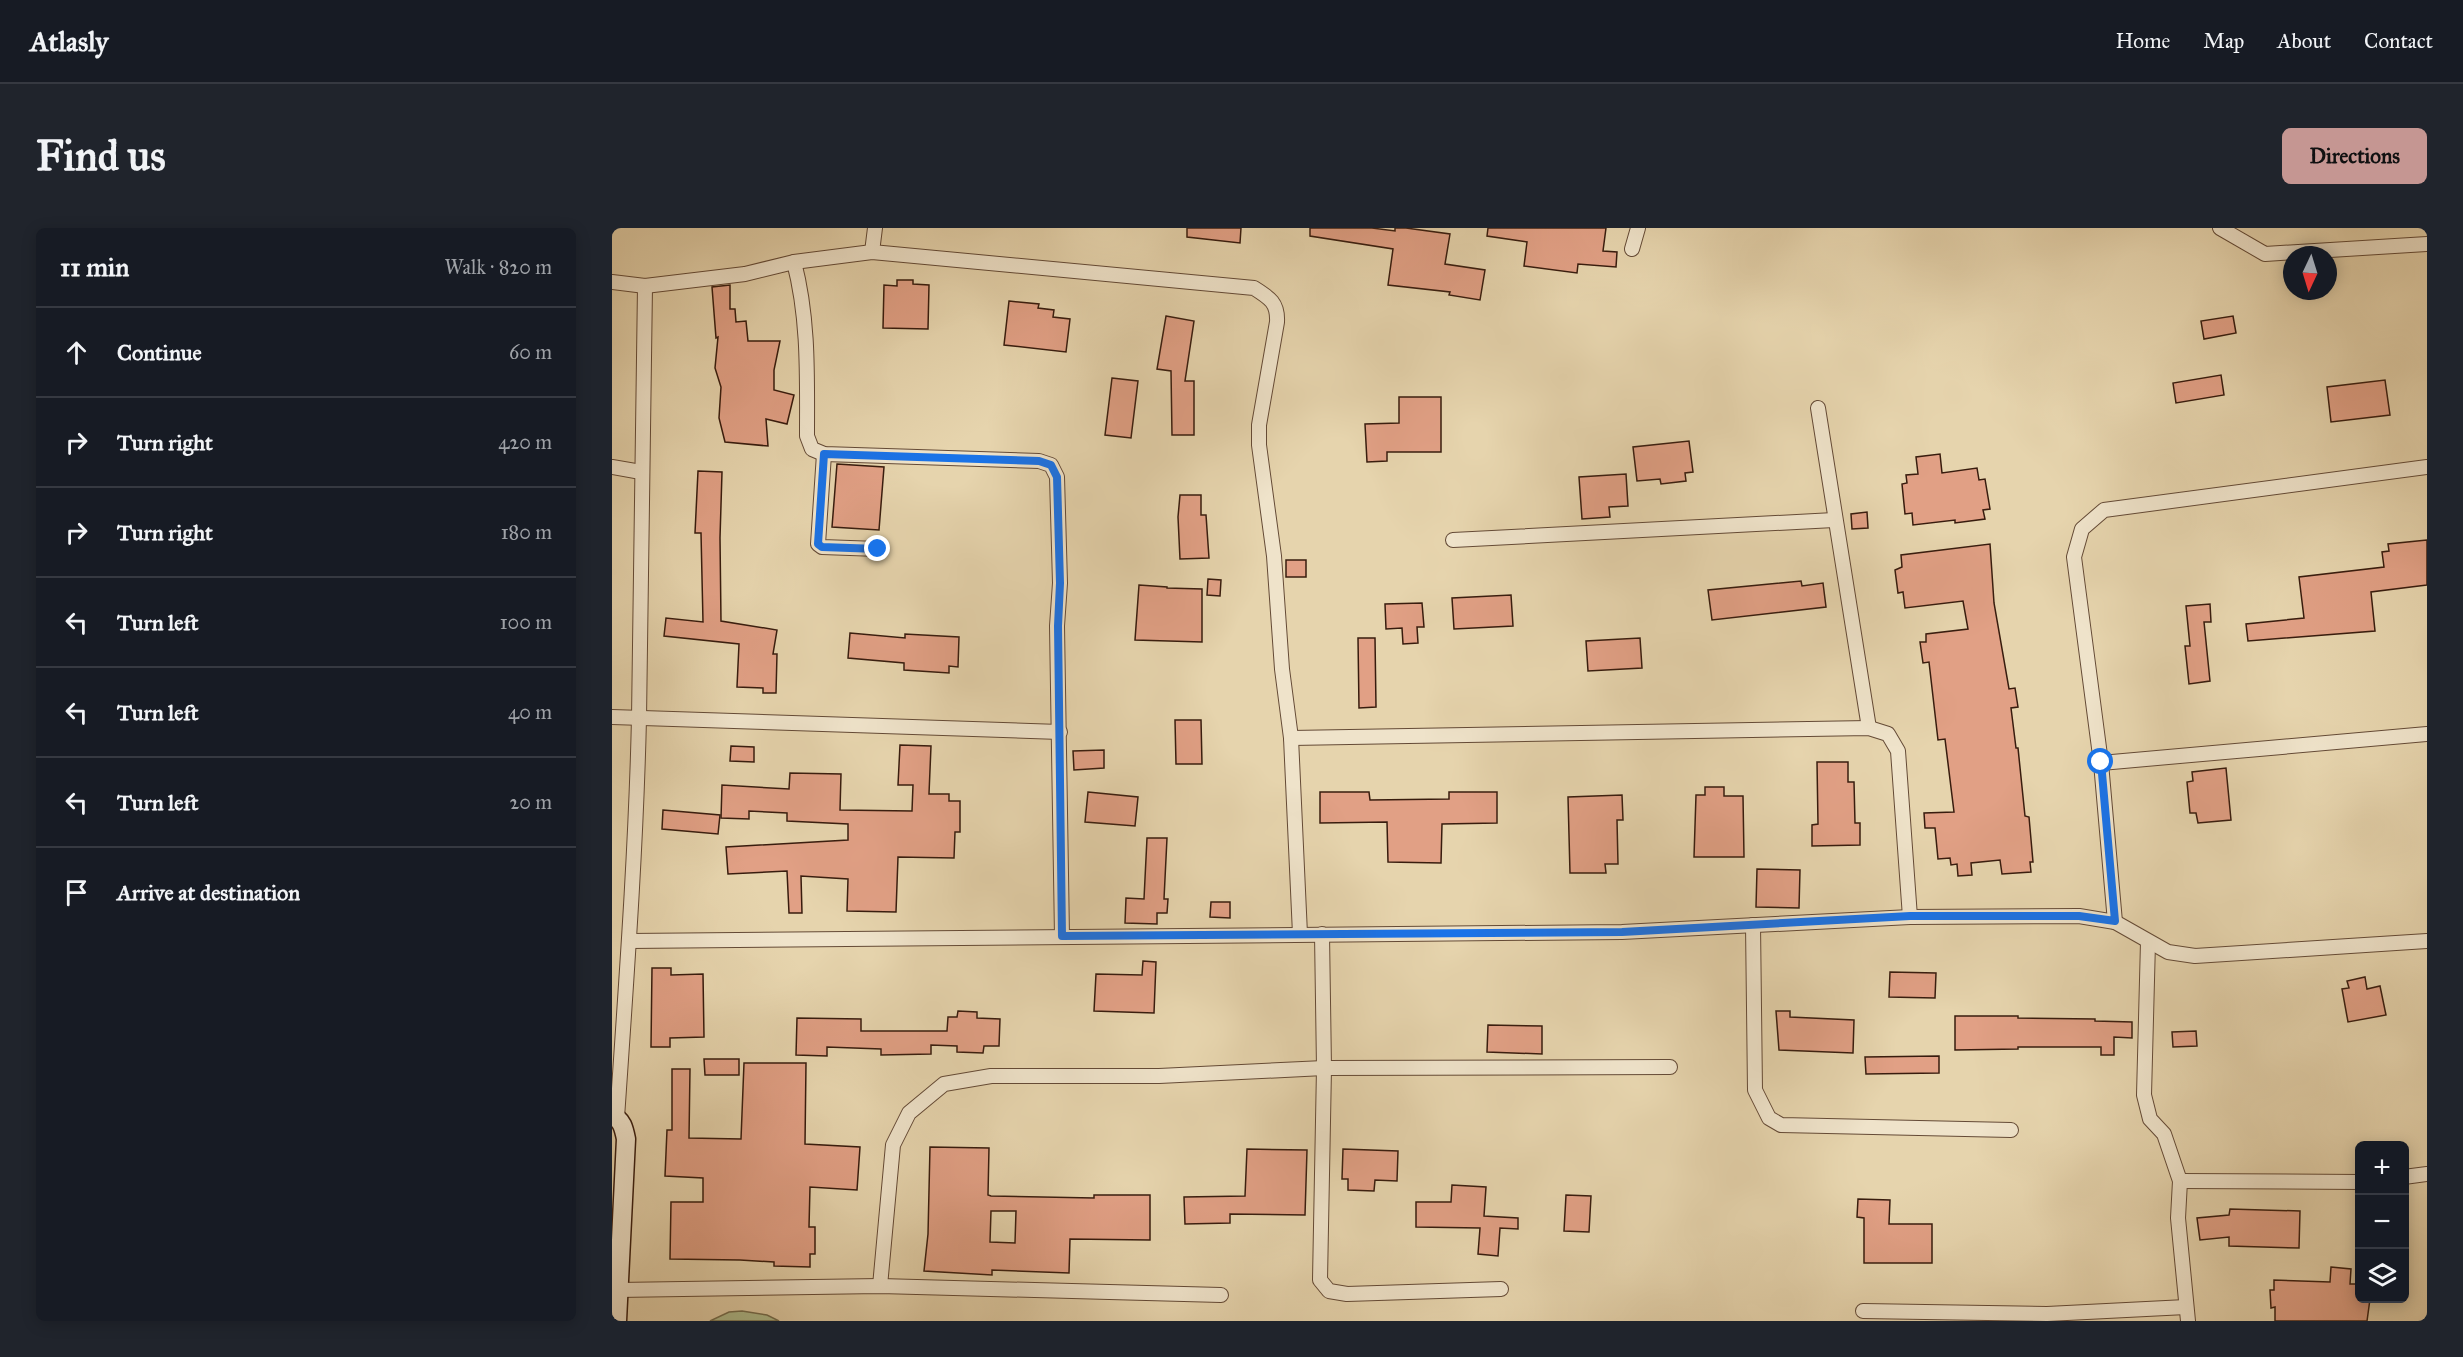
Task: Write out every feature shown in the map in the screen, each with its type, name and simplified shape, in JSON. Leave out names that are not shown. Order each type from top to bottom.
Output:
[{"type":"street","points":[[872,252],[875,228]]},
{"type":"street","points":[[1632,249],[1638,228]]},
{"type":"street","points":[[2220,228],[2265,254],[2427,244]]},
{"type":"street","points":[[612,282],[645,286],[745,273],[794,262],[872,252],[1254,288],[1272,299],[1278,310],[1278,322],[1259,425],[1259,445],[1274,556],[1282,669],[1291,738],[1300,934]]},
{"type":"street","points":[[794,262],[801,290],[807,333],[807,436],[812,449],[824,454],[1039,461],[1051,465],[1057,477],[1060,583],[1058,626],[1062,936]]},
{"type":"street","points":[[617,1321],[626,1139],[624,1127],[614,1117],[629,941],[639,719],[645,286]]},
{"type":"street","points":[[1818,408],[1834,520],[1869,728]]},
{"type":"street","points":[[824,454],[818,544],[822,547],[878,549]]},
{"type":"street","points":[[612,466],[641,472]]},
{"type":"street","points":[[2115,921],[2101,762],[2074,557],[2082,529],[2104,510],[2427,466]]},
{"type":"street","points":[[1453,540],[1834,520]]},
{"type":"street","points":[[612,717],[1060,732]]},
{"type":"street","points":[[1291,738],[1869,728],[1888,734],[1898,751],[1910,916]]},
{"type":"street","points":[[2101,762],[2427,734]]},
{"type":"street","points":[[629,941],[1622,932],[1910,916],[2079,916],[2115,921],[2168,952],[2195,956],[2427,941]]},
{"type":"street","points":[[1753,925],[1755,1090],[1769,1118],[1781,1125],[2011,1130]]},
{"type":"street","points":[[1322,934],[1324,1068],[1320,1280],[1329,1291],[1347,1294],[1501,1289]]},
{"type":"street","points":[[1863,1311],[2187,1314],[2178,1218],[2180,1181],[2164,1134],[2150,1119],[2144,1095],[2148,942]]},
{"type":"street","points":[[880,1286],[893,1145],[909,1113],[944,1084],[991,1076],[1159,1076],[1324,1068],[1670,1067]]},
{"type":"street","points":[[2409,1176],[2427,1174]]},
{"type":"street","points":[[2180,1181],[2355,1182]]},
{"type":"street","points":[[618,1290],[880,1286],[1221,1295]]},
{"type":"green space","points":[[742,1311],[767,1315],[779,1321],[710,1321],[729,1312]]},
{"type":"building","points":[[1187,228],[1241,228],[1240,243],[1187,237]]},
{"type":"building","points":[[1310,228],[1372,228],[1395,231],[1395,228],[1406,228],[1450,234],[1445,264],[1485,270],[1480,300],[1449,295],[1450,292],[1388,285],[1393,249],[1310,236]]},
{"type":"building","points":[[1488,228],[1606,228],[1603,251],[1617,252],[1616,267],[1578,264],[1577,273],[1524,266],[1527,242],[1487,236]]},
{"type":"building","points":[[897,280],[913,280],[913,284],[929,285],[928,329],[883,328],[884,285],[897,286]]},
{"type":"building","points":[[730,285],[730,309],[735,309],[736,322],[746,321],[748,341],[780,341],[774,370],[774,390],[794,395],[787,424],[766,419],[768,446],[725,442],[719,418],[721,387],[715,368],[718,337],[716,338],[712,287]]},
{"type":"building","points":[[1009,301],[1039,304],[1038,308],[1054,310],[1053,317],[1070,319],[1066,352],[1004,345]]},
{"type":"building","points":[[1166,316],[1194,321],[1185,381],[1194,381],[1194,435],[1172,435],[1171,371],[1157,369]]},
{"type":"building","points":[[2233,316],[2236,333],[2204,339],[2201,321]]},
{"type":"building","points":[[2221,375],[2224,395],[2176,403],[2173,383]]},
{"type":"building","points":[[1112,378],[1138,381],[1131,438],[1105,435]]},
{"type":"building","points":[[2385,380],[2390,415],[2331,422],[2327,387]]},
{"type":"building","points":[[1399,397],[1441,397],[1441,452],[1387,452],[1387,461],[1367,462],[1365,424],[1399,423]]},
{"type":"building","points":[[1689,441],[1693,472],[1685,473],[1686,481],[1661,484],[1660,479],[1637,481],[1633,447]]},
{"type":"building","points":[[1940,454],[1942,473],[1977,468],[1979,480],[1985,479],[1990,509],[1983,510],[1985,519],[1913,525],[1912,513],[1905,514],[1902,484],[1907,483],[1906,475],[1918,474],[1916,457]]},
{"type":"building","points":[[837,464],[884,467],[879,530],[832,527]]},
{"type":"building","points":[[698,471],[722,472],[721,621],[777,630],[773,654],[777,654],[776,693],[763,693],[763,688],[737,687],[739,644],[664,636],[666,618],[703,622],[701,533],[695,533]]},
{"type":"building","points":[[1626,474],[1628,506],[1609,507],[1610,517],[1582,519],[1579,477]]},
{"type":"building","points":[[1180,495],[1201,495],[1201,515],[1206,515],[1209,558],[1180,559],[1178,517]]},
{"type":"building","points":[[1867,512],[1868,528],[1852,529],[1851,514]]},
{"type":"building","points":[[2427,540],[2427,585],[2371,592],[2375,631],[2248,641],[2246,624],[2304,618],[2299,577],[2384,567],[2382,552],[2389,551],[2388,544]]},
{"type":"building","points":[[1990,544],[1994,603],[2009,689],[2015,688],[2018,707],[2011,708],[2025,816],[2029,817],[2033,862],[2030,862],[2031,872],[2002,874],[2000,860],[1971,863],[1972,875],[1958,876],[1957,864],[1951,865],[1950,858],[1938,859],[1935,828],[1925,828],[1924,813],[1954,812],[1945,739],[1938,740],[1929,662],[1923,663],[1920,642],[1926,642],[1926,634],[1968,629],[1963,601],[1905,608],[1903,592],[1898,593],[1895,570],[1902,567],[1901,555]]},
{"type":"building","points":[[1286,560],[1306,560],[1306,577],[1286,577]]},
{"type":"building","points":[[1208,579],[1221,580],[1220,596],[1207,595]]},
{"type":"building","points":[[1801,581],[1802,586],[1823,583],[1826,607],[1712,620],[1708,590]]},
{"type":"building","points":[[1139,585],[1202,589],[1202,642],[1135,640]]},
{"type":"building","points":[[1511,595],[1513,626],[1454,629],[1452,598]]},
{"type":"building","points":[[1422,603],[1424,627],[1417,627],[1418,643],[1403,644],[1402,628],[1386,629],[1385,604]]},
{"type":"building","points":[[2210,604],[2211,622],[2204,622],[2210,681],[2189,684],[2185,646],[2190,646],[2186,606]]},
{"type":"building","points":[[850,633],[905,638],[905,634],[959,637],[958,667],[949,666],[949,673],[904,670],[904,663],[848,658]]},
{"type":"building","points":[[1358,638],[1375,638],[1376,707],[1359,708]]},
{"type":"building","points":[[1640,638],[1642,668],[1588,671],[1586,641]]},
{"type":"building","points":[[1175,720],[1201,720],[1202,764],[1176,764]]},
{"type":"building","points":[[900,745],[931,746],[929,794],[949,794],[949,801],[960,801],[960,832],[955,832],[954,858],[898,857],[896,912],[847,911],[848,879],[801,876],[802,913],[789,913],[787,871],[728,874],[726,847],[848,840],[848,824],[787,821],[787,813],[749,811],[749,819],[721,818],[722,785],[789,789],[790,773],[841,774],[840,810],[912,811],[913,785],[898,785]]},
{"type":"building","points":[[731,746],[754,747],[754,762],[730,761]]},
{"type":"building","points":[[1104,750],[1104,768],[1074,770],[1073,751]]},
{"type":"building","points":[[1817,762],[1848,762],[1848,782],[1854,782],[1855,823],[1860,823],[1860,845],[1812,846],[1812,825],[1818,824]]},
{"type":"building","points":[[2226,768],[2231,820],[2198,823],[2196,813],[2190,813],[2187,782],[2193,781],[2192,772]]},
{"type":"building","points":[[1705,787],[1724,787],[1724,796],[1743,796],[1744,857],[1694,857],[1696,795],[1705,795]]},
{"type":"building","points":[[1088,792],[1138,797],[1135,826],[1085,822]]},
{"type":"building","points":[[1320,792],[1369,792],[1370,800],[1449,799],[1449,792],[1497,792],[1497,823],[1442,824],[1441,863],[1388,862],[1387,822],[1320,823]]},
{"type":"building","points":[[1622,795],[1623,820],[1617,820],[1618,864],[1605,864],[1606,873],[1570,873],[1568,797]]},
{"type":"building","points":[[663,810],[720,815],[718,834],[662,829]]},
{"type":"building","points":[[1147,838],[1167,838],[1164,899],[1168,899],[1167,913],[1157,913],[1157,924],[1125,923],[1126,898],[1144,899]]},
{"type":"building","points":[[1757,869],[1800,870],[1799,908],[1756,907]]},
{"type":"building","points":[[1211,902],[1230,902],[1230,918],[1210,917]]},
{"type":"building","points":[[1143,961],[1156,962],[1154,1013],[1094,1011],[1096,974],[1142,975]]},
{"type":"building","points":[[652,968],[671,968],[671,975],[703,974],[704,1037],[670,1038],[670,1047],[651,1047]]},
{"type":"building","points":[[1890,972],[1936,973],[1935,998],[1889,997]]},
{"type":"building","points":[[2365,977],[2367,989],[2380,986],[2386,1015],[2348,1022],[2342,989],[2349,988],[2347,981]]},
{"type":"building","points":[[958,1011],[977,1012],[977,1018],[1000,1019],[999,1046],[984,1046],[983,1053],[957,1052],[957,1046],[931,1045],[931,1054],[881,1055],[881,1049],[827,1047],[827,1056],[796,1055],[797,1018],[861,1019],[861,1031],[947,1031],[948,1017],[957,1017]]},
{"type":"building","points":[[1776,1011],[1790,1011],[1790,1017],[1854,1020],[1853,1053],[1779,1050]]},
{"type":"building","points":[[1955,1016],[2018,1016],[2018,1018],[2132,1022],[2132,1038],[2114,1037],[2114,1055],[2101,1055],[2101,1047],[1955,1050]]},
{"type":"building","points":[[1488,1025],[1542,1026],[1542,1054],[1487,1052]]},
{"type":"building","points":[[2196,1031],[2197,1046],[2173,1047],[2172,1032]]},
{"type":"building","points":[[1939,1056],[1939,1073],[1866,1074],[1865,1057]]},
{"type":"building","points":[[704,1059],[739,1059],[739,1075],[705,1075]]},
{"type":"building","points":[[744,1063],[806,1063],[805,1144],[860,1147],[857,1190],[810,1187],[809,1227],[815,1227],[815,1254],[810,1254],[810,1267],[774,1266],[774,1262],[740,1260],[670,1259],[671,1202],[703,1202],[703,1178],[665,1176],[667,1130],[672,1130],[672,1069],[690,1069],[689,1138],[741,1139]]},
{"type":"building","points":[[930,1147],[989,1148],[988,1195],[991,1196],[1094,1198],[1094,1195],[1150,1195],[1150,1240],[1070,1239],[1069,1273],[992,1270],[992,1275],[924,1271],[928,1234]],"holes":[[[991,1211],[1016,1211],[1015,1243],[990,1242]]]},
{"type":"building","points":[[1247,1149],[1307,1150],[1305,1215],[1230,1214],[1230,1223],[1185,1224],[1184,1197],[1245,1196]]},
{"type":"building","points":[[1343,1149],[1398,1151],[1397,1181],[1375,1180],[1374,1191],[1348,1190],[1348,1179],[1342,1179]]},
{"type":"building","points":[[1452,1185],[1486,1187],[1484,1216],[1518,1218],[1518,1229],[1500,1228],[1498,1256],[1478,1254],[1480,1228],[1416,1227],[1416,1202],[1451,1202]]},
{"type":"building","points":[[1566,1195],[1591,1196],[1589,1232],[1564,1231]]},
{"type":"building","points":[[1858,1199],[1890,1200],[1889,1224],[1932,1224],[1932,1263],[1864,1263],[1864,1218],[1857,1217]]},
{"type":"building","points":[[2230,1209],[2300,1211],[2299,1248],[2229,1246],[2229,1237],[2200,1240],[2197,1218],[2229,1215]]},
{"type":"building","points":[[2331,1267],[2351,1269],[2350,1284],[2355,1284],[2355,1303],[2369,1303],[2367,1321],[2275,1321],[2275,1307],[2271,1308],[2270,1290],[2274,1290],[2274,1280],[2330,1282]]},
{"type":"route","points":[[878,549],[822,547],[818,544],[824,454],[1039,461],[1051,465],[1057,477],[1060,583],[1058,626],[1062,936],[1622,932],[1910,916],[2079,916],[2115,921],[2101,762]]}]
